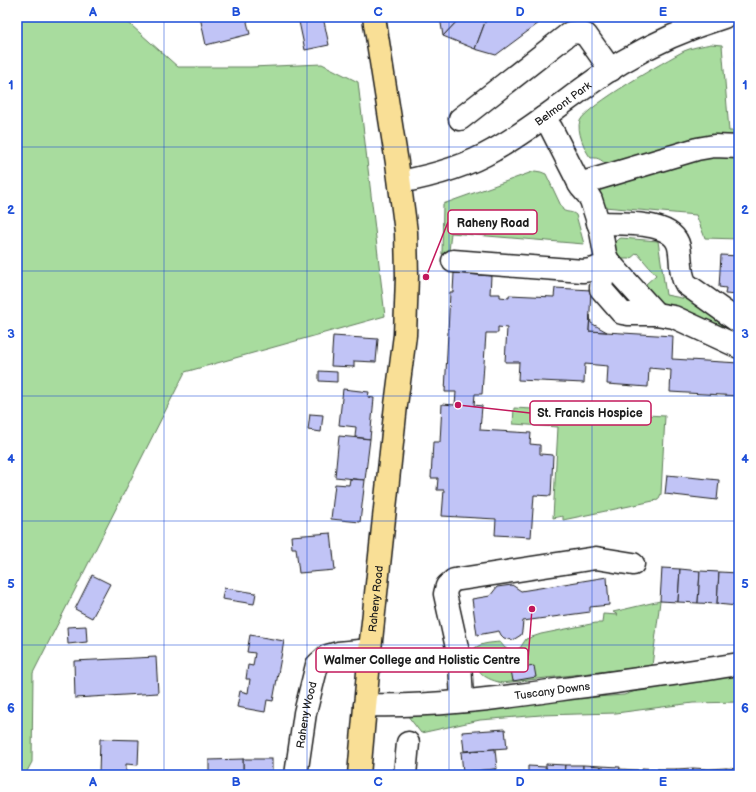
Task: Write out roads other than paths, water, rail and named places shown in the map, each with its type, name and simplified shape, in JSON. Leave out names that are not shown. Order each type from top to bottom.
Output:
[{"type":"main road","name":"Raheny Road","points":[[359,775],[370,650],[396,405],[405,335],[407,276],[406,232],[400,182],[374,17]]},
{"type":"street","name":"Belmont Park","points":[[400,182],[428,176],[453,168],[494,151],[611,70],[660,41],[700,24],[724,17]]},
{"type":"street","points":[[460,119],[570,33],[578,32],[583,26],[611,70]]},
{"type":"street","points":[[543,118],[551,128],[579,184],[588,195],[598,223],[608,261],[601,282],[601,289],[622,313],[656,314],[674,317],[739,347]]},
{"type":"street","points":[[579,184],[697,149],[714,146],[739,147]]},
{"type":"street","points":[[598,223],[642,225],[665,230],[673,236],[679,246],[681,273],[686,284],[739,322]]},
{"type":"street","points":[[453,260],[583,271],[601,267],[608,261]]},
{"type":"street","points":[[462,700],[460,661],[445,594],[447,586],[454,580],[596,558],[633,564]]},
{"type":"street","name":"Raheny Wood","points":[[296,775],[304,713],[317,665],[327,656],[338,653],[370,650]]},
{"type":"street","name":"Tuscany Downs","points":[[365,705],[404,705],[529,694],[654,678],[739,664]]},
{"type":"street","points":[[405,775],[408,743]]},
{"type":"place","name":"Raheny Road","points":[[426,277]]},
{"type":"place","name":"St. Francis Hospice","points":[[458,405]]},
{"type":"place","name":"Walmer College and Holistic Centre","points":[[532,609]]}]
